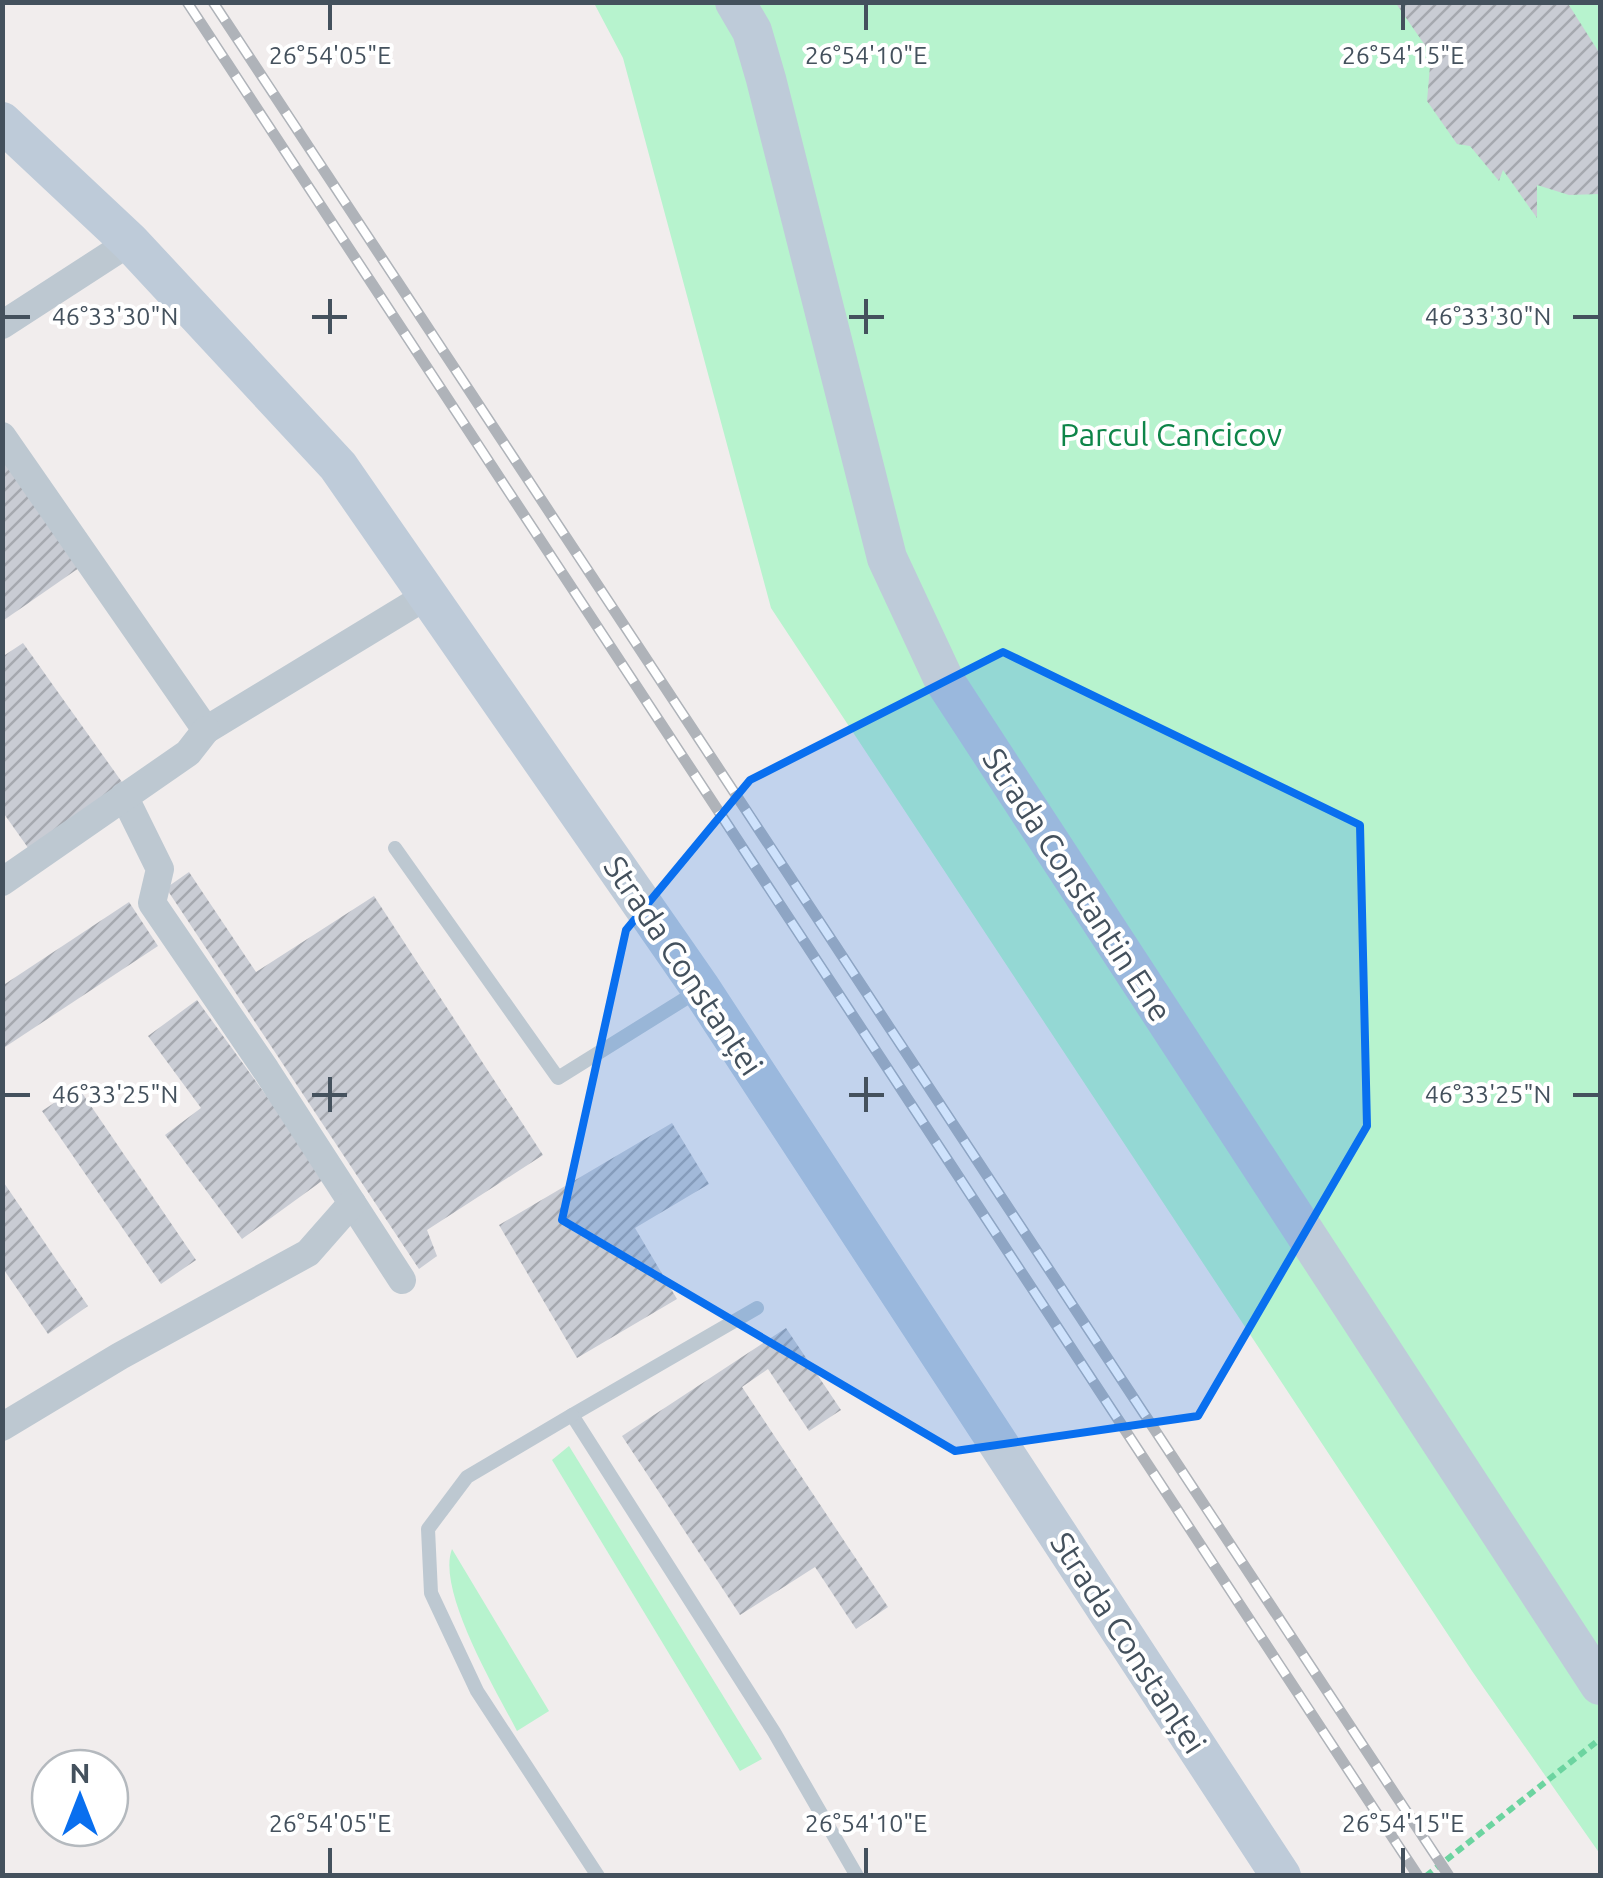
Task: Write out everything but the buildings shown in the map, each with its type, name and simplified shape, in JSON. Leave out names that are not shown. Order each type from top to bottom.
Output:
[{"type":"street","name":"Strada Constantin Ene","points":[[735,2],[752,31],[766,79],[887,558],[944,680],[1600,1685]]},
{"type":"street","name":"Strada Constanței","points":[[2,122],[130,242],[338,466],[701,988],[1280,1876]]},
{"type":"street","points":[[2,325],[130,242]]},
{"type":"street","points":[[2,436],[206,730]]},
{"type":"street","points":[[2,882],[188,753],[206,730],[428,595]]},
{"type":"street","points":[[124,796],[160,869],[152,904],[266,1070],[402,1280]]},
{"type":"street","points":[[2,1427],[120,1356],[308,1253],[352,1203]]},
{"type":"lane","points":[[396,848],[558,1078],[701,988]]},
{"type":"lane","points":[[598,1876],[477,1691],[431,1593],[428,1529],[467,1477],[758,1308]]},
{"type":"lane","points":[[572,1415],[774,1732],[857,1876]]},
{"type":"path","points":[[1426,1876],[1600,1739]]},
{"type":"highlighted area","points":[[1003,652],[1360,825],[1367,1126],[1198,1416],[955,1451],[562,1220],[626,930],[750,780]]},
{"type":"green space","name":"Parcul Cancicov","points":[[594,3],[1600,3],[1600,1854],[1472,1671],[771,608],[623,58]]},
{"type":"green space","points":[[569,1446],[762,1759],[740,1771],[552,1460]]},
{"type":"green space","points":[[452,1549],[549,1711],[517,1731],[460,1614],[449,1567]]},
{"type":"railway","points":[[187,2],[1418,1876]]},
{"type":"railway","points":[[213,2],[1449,1876]]}]
